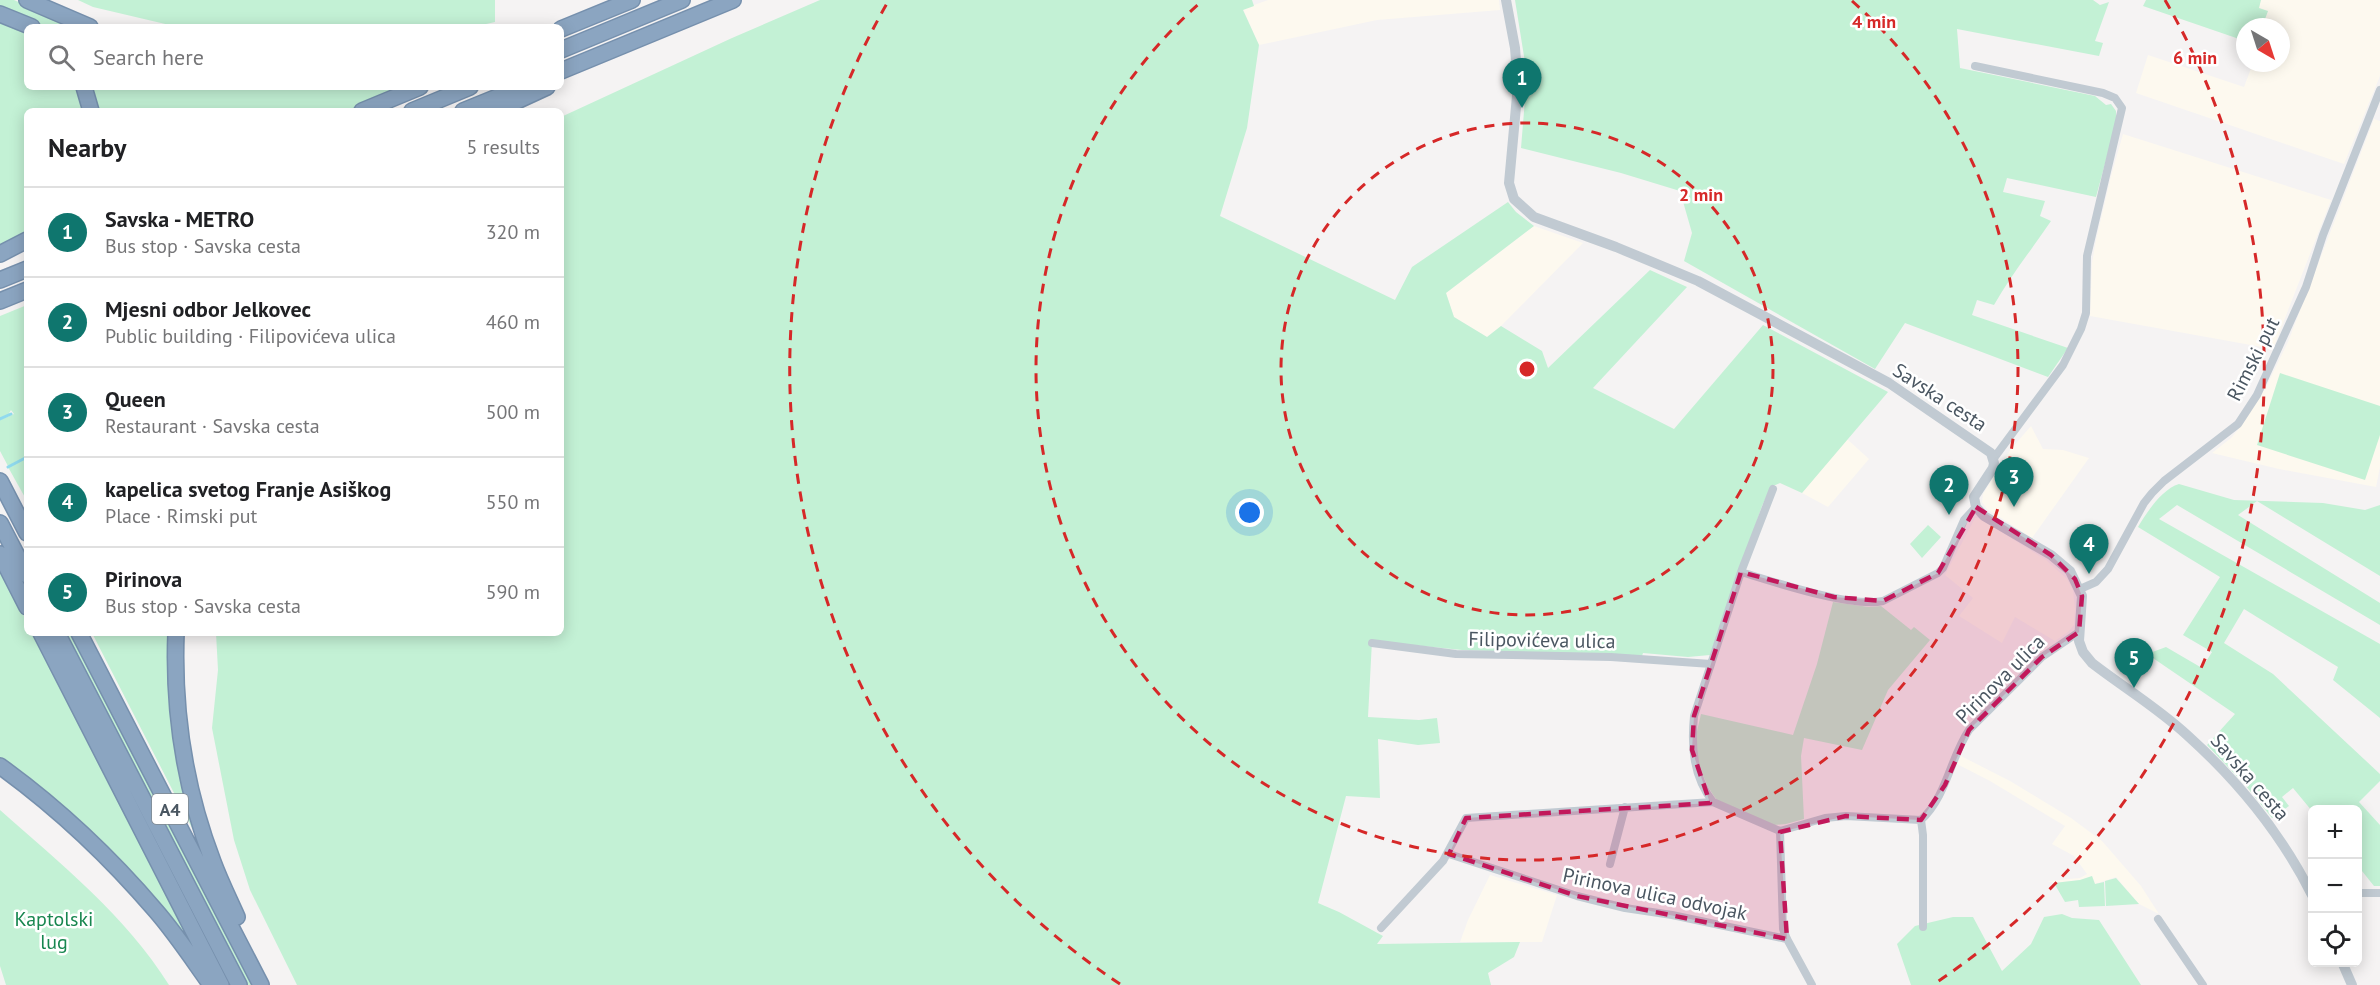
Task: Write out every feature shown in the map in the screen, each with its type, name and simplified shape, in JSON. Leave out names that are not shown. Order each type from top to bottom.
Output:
[{"type":"highway","points":[[27,0],[82,24]]},
{"type":"highway","points":[[564,28],[632,0]]},
{"type":"highway","points":[[564,49],[682,0]]},
{"type":"highway","points":[[564,70],[733,0]]},
{"type":"highway","points":[[0,14],[25,24]]},
{"type":"highway","points":[[564,80],[597,65],[609,51]]},
{"type":"highway","points":[[85,90],[90,108]]},
{"type":"highway","points":[[369,108],[413,90]]},
{"type":"highway","points":[[419,108],[463,90]]},
{"type":"highway","points":[[470,108],[515,90]]},
{"type":"highway","points":[[502,108],[540,90]]},
{"type":"highway","points":[[0,254],[24,242]]},
{"type":"highway","points":[[0,261],[24,250]]},
{"type":"highway","points":[[0,280],[24,270]]},
{"type":"highway","points":[[0,301],[24,291]]},
{"type":"highway","points":[[0,473],[10,481],[24,506]]},
{"type":"highway","points":[[0,481],[24,527]]},
{"type":"highway","points":[[0,523],[24,569]]},
{"type":"highway","points":[[0,555],[24,601]]},
{"type":"highway","points":[[43,636],[221,985]]},
{"type":"highway","name":"A4","points":[[59,636],[239,985]]},
{"type":"highway","name":"A4","points":[[81,636],[261,985]]},
{"type":"highway","points":[[176,636],[176,682],[180,728],[186,769],[196,809],[213,863],[266,975],[267,985]]},
{"type":"highway","points":[[0,766],[71,823],[117,867],[158,913],[211,985]]},
{"type":"street","name":"Savska cesta","points":[[1506,0],[1515,48],[1518,85],[1509,183],[1511,192],[1520,206],[1534,217],[1616,247],[1698,281],[1889,383],[1991,453],[1994,458],[1993,468],[1976,492],[1974,497],[1976,507]]},
{"type":"street","points":[[1975,66],[2103,93],[2115,98],[2122,108],[2087,256],[2086,313],[2081,329],[2063,365],[1994,458]]},
{"type":"street","name":"Rimski put","points":[[2080,589],[2096,582],[2108,569],[2144,503],[2152,493],[2164,481],[2238,424],[2257,395],[2306,287],[2380,90]]},
{"type":"street","points":[[1713,802],[1701,783],[1695,765],[1692,740],[1694,716],[1741,572],[1773,489]]},
{"type":"street","points":[[1741,572],[1834,597],[1874,603],[1883,601],[1938,573],[1943,568],[1964,520],[1976,507],[1984,516],[2051,555],[2070,572],[2080,589]]},
{"type":"street","name":"Savska cesta","points":[[2080,589],[2082,606],[2079,641],[2083,652],[2092,663],[2179,728],[2216,763],[2285,846],[2308,887]]},
{"type":"street","name":"Pirinova ulica","points":[[1921,820],[1932,809],[1945,785],[1960,743],[1969,730],[2042,657],[2079,632]]},
{"type":"street","name":"Filipovićeva ulica","points":[[1372,643],[1456,654],[1611,657],[1711,664]]},
{"type":"street","points":[[1381,928],[1449,854],[1466,818],[1713,802],[1780,831],[1825,818],[1845,816],[1921,820],[1923,927]]},
{"type":"street","name":"Pirinova ulica odvojak","points":[[1610,864],[1625,807]]},
{"type":"street","points":[[1780,831],[1786,939],[1812,985]]},
{"type":"street","name":"Pirinova ulica odvojak","points":[[1449,854],[1586,898],[1786,939]]},
{"type":"street","points":[[2362,893],[2380,893]]},
{"type":"street","points":[[2158,919],[2203,985]]},
{"type":"street","points":[[2344,967],[2352,985]]},
{"type":"highlighted area","points":[[1976,507],[2051,555],[2075,579],[2082,596],[2079,632],[2042,657],[1969,730],[1945,785],[1921,820],[1846,816],[1780,832],[1787,939],[1577,896],[1449,854],[1466,818],[1710,803],[1692,750],[1694,716],[1741,572],[1834,597],[1883,601],[1938,573]]},
{"type":"shaded area","points":[[1268,0],[1499,0],[1500,10],[1377,20],[1259,45],[1243,9]]},
{"type":"shaded area","points":[[2261,0],[2380,0],[2380,76],[2344,164],[2136,93],[2148,55],[2244,87],[2250,72],[2290,72],[2290,18],[2265,18],[2268,11],[2258,8]]},
{"type":"shaded area","points":[[2374,119],[2380,121],[2380,467],[2376,487],[2279,469],[2212,453],[2231,438],[2242,425],[2267,385],[2288,342]]},
{"type":"shaded area","points":[[2123,134],[2331,200],[2273,349],[2090,316],[2092,263],[2096,240]]},
{"type":"shaded area","points":[[1534,226],[1583,243],[1501,326],[1487,337],[1454,317],[1446,293]]},
{"type":"shaded area","points":[[2031,426],[2043,449],[2063,450],[2089,458],[2032,538],[1987,509],[1982,502],[1983,494],[2011,449]]},
{"type":"shaded area","points":[[1847,439],[1869,459],[1828,507],[1802,493]]},
{"type":"shaded area","points":[[1975,518],[1979,518],[2046,560],[2067,579],[2073,590],[2075,609],[2074,625],[2068,632],[2055,641],[2015,617],[2002,643],[1959,616],[1973,598],[1945,575]]},
{"type":"shaded area","points":[[1961,756],[2010,781],[2071,818],[2102,841],[2141,886],[2159,914],[2139,904],[2116,877],[2095,884],[2092,876],[2054,883],[2048,881],[2080,878],[2087,874],[2074,856],[2052,844],[2065,826],[1957,764]]},
{"type":"shaded area","points":[[1490,875],[1557,895],[1542,942],[1460,942]]},
{"type":"green space","points":[[0,0],[14,0],[68,24],[39,24],[19,13],[0,7]]},
{"type":"green space","points":[[78,0],[495,0],[495,22],[486,24],[165,24],[93,7]]},
{"type":"green space","points":[[820,0],[1252,0],[1254,6],[1243,10],[1259,45],[1247,128],[1220,216],[1395,300],[1412,267],[1508,202],[1516,212],[1534,226],[1446,293],[1454,317],[1487,337],[1501,326],[1542,351],[1548,368],[1650,270],[1687,287],[1593,388],[1674,429],[1763,325],[1888,392],[1802,493],[1780,483],[1771,487],[1762,506],[1710,655],[1688,657],[1643,653],[1642,656],[1462,650],[1372,641],[1368,717],[1419,720],[1437,718],[1440,743],[1418,745],[1378,739],[1380,798],[1346,796],[1318,903],[1383,936],[1377,944],[1520,942],[1514,957],[1488,973],[1491,985],[297,985],[250,890],[234,840],[212,728],[218,670],[216,636],[564,636],[564,116]]},
{"type":"green space","points":[[1515,0],[2093,0],[2100,5],[2109,2],[2095,41],[2103,43],[2099,56],[1957,29],[1960,68],[2095,96],[2106,105],[2111,104],[2116,111],[2116,123],[2096,197],[2007,178],[2003,192],[2045,201],[2040,216],[2051,221],[1994,305],[1977,300],[1972,315],[2068,348],[2048,377],[1905,323],[1875,369],[1684,261],[1692,233],[1680,191],[1621,173],[1521,148],[1527,75]]},
{"type":"green space","points":[[2146,0],[2261,0],[2259,8],[2268,11],[2265,18],[2236,18],[2236,38],[2143,6]]},
{"type":"green space","points":[[0,21],[24,31],[24,90],[78,90],[83,108],[24,108],[24,236],[0,248]]},
{"type":"green space","points":[[92,90],[397,90],[354,108],[97,108]]},
{"type":"green space","points":[[24,306],[24,458],[8,466],[0,451],[0,420],[14,414],[11,410],[8,415],[0,419],[0,316]]},
{"type":"green space","points":[[2280,373],[2380,406],[2380,435],[2365,480],[2257,445]]},
{"type":"green space","points":[[24,459],[24,496],[8,467]]},
{"type":"green space","points":[[2179,484],[2234,500],[2323,503],[2365,510],[2380,505],[2380,576],[2257,501],[2238,515],[2380,603],[2380,625],[2177,505],[2159,519],[2380,644],[2380,718],[2333,680],[2338,667],[2244,609],[2224,643],[2273,674],[2380,774],[2380,781],[2359,802],[2362,805],[2308,806],[2293,788],[2282,797],[2289,806],[2272,818],[2246,786],[2207,745],[2235,714],[2147,654],[2166,647],[2202,668],[2212,652],[2183,635],[2220,577],[2138,527],[2150,508]]},
{"type":"green space","points":[[1928,525],[1941,537],[1922,558],[1910,544]]},
{"type":"green space","points":[[0,570],[24,616],[24,636],[35,636],[198,952],[42,790],[0,759]]},
{"type":"green space","points":[[1833,602],[1869,607],[1881,606],[1911,630],[1914,627],[1930,640],[1888,690],[1862,750],[1804,738],[1801,756],[1804,819],[1774,825],[1717,800],[1709,788],[1696,749],[1696,735],[1701,714],[1793,735],[1817,664]]},
{"type":"green space","points":[[67,636],[72,636],[252,985],[247,985]]},
{"type":"green space","points":[[94,636],[169,636],[197,837]]},
{"type":"green space","points":[[2362,805],[2380,825],[2380,886],[2374,886],[2362,871]]},
{"type":"green space","name":"Kaptolski lug","points":[[0,810],[69,870],[112,913],[152,960],[169,985],[6,985],[0,966]]},
{"type":"green space","points":[[2092,876],[2095,884],[2104,882],[2105,906],[2079,907],[2078,900],[2065,902],[2054,883],[2080,880]]},
{"type":"green space","points":[[2116,878],[2139,904],[2106,906],[2105,881]]},
{"type":"green space","points":[[2062,914],[2072,918],[2099,920],[2141,985],[1911,985],[1897,944],[1915,926],[1953,917],[1973,917],[2002,971],[2031,944],[2044,917]]},
{"type":"waterway","points":[[0,419],[11,414]]},
{"type":"waterway","points":[[8,467],[24,459]]},
{"type":"place","name":"Savska - METRO","points":[[1522,108]]},
{"type":"place","name":"Queen","points":[[2014,507]]},
{"type":"place","name":"Mjesni odbor Jelkovec","points":[[1949,515]]},
{"type":"place","name":"kapelica svetog Franje Asiškog","points":[[2089,574]]},
{"type":"place","name":"Pirinova","points":[[2134,688]]}]
